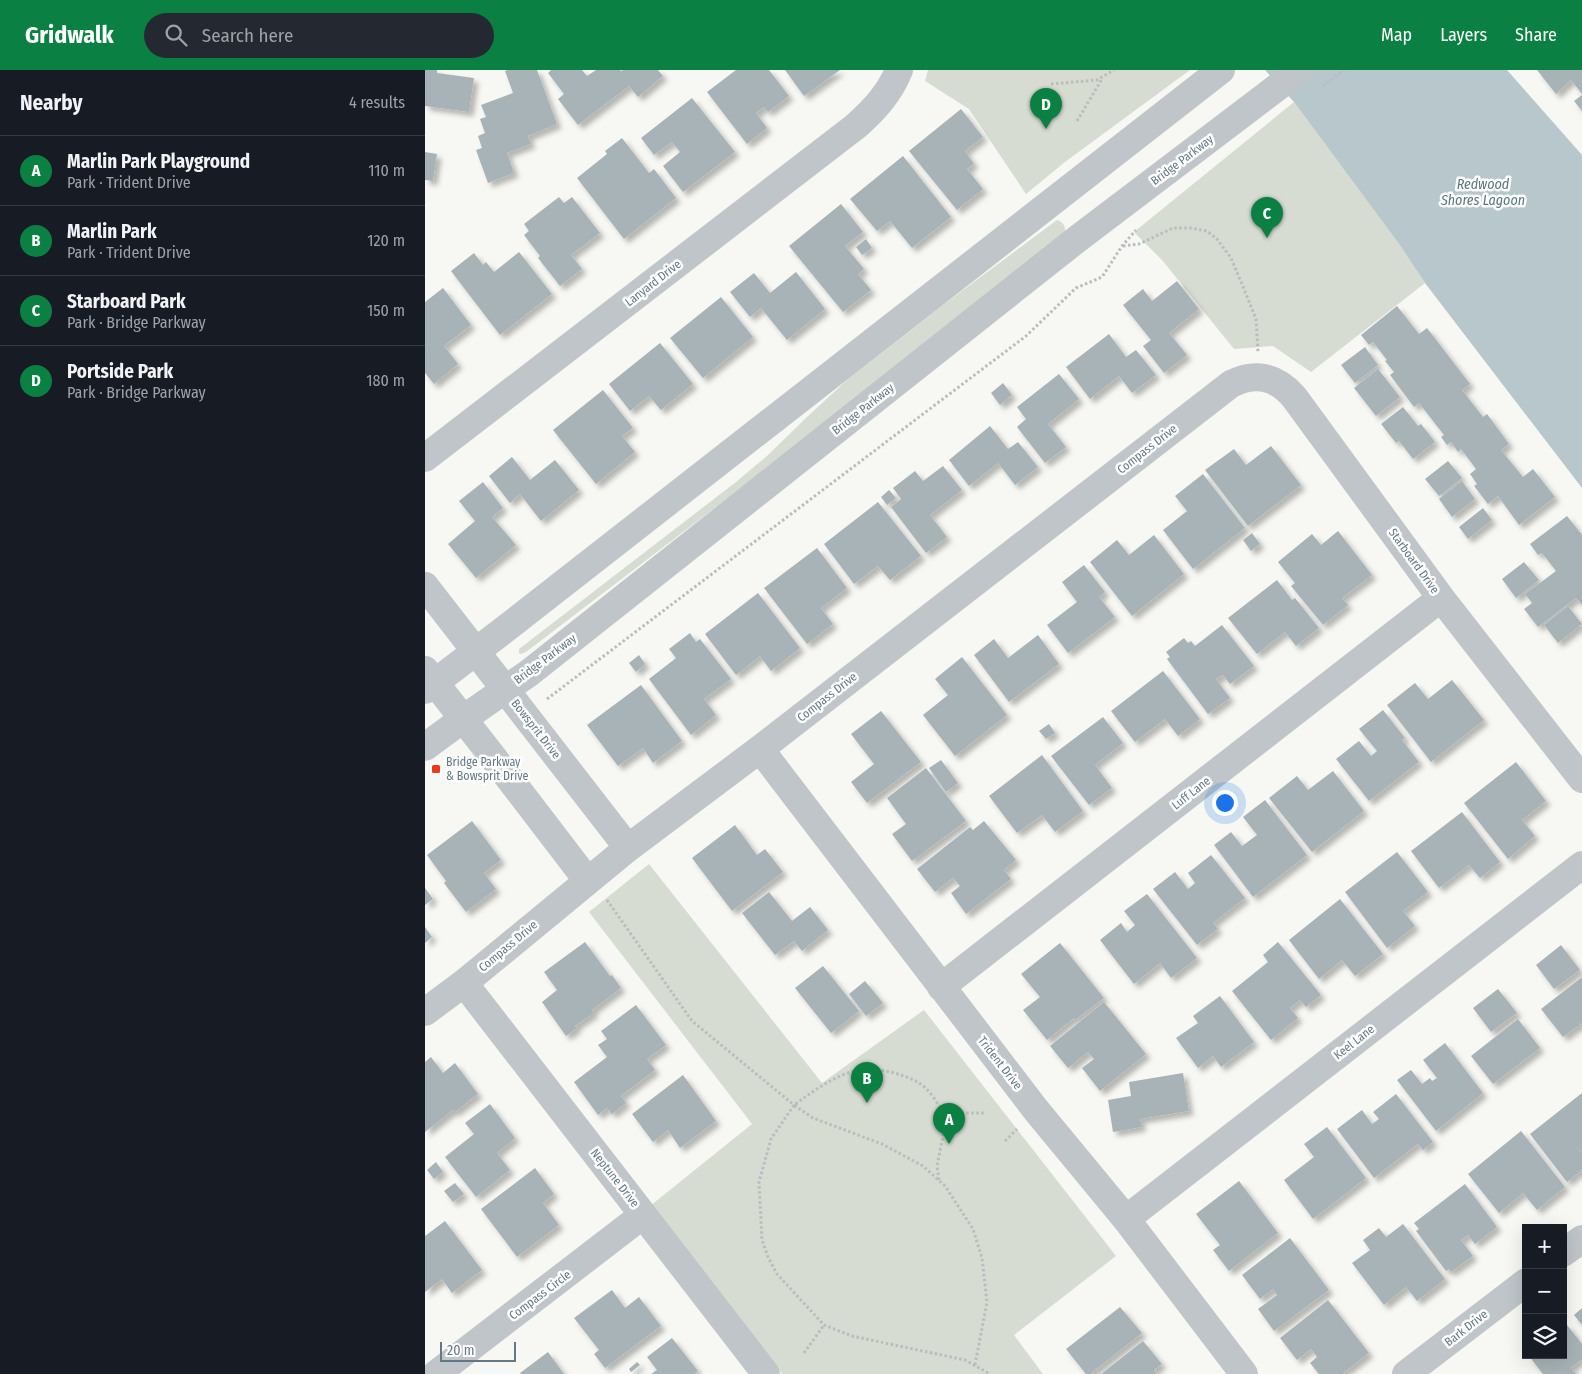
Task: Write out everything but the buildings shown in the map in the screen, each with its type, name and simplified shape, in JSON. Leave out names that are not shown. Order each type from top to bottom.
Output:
[{"type":"street","name":"Lanyard Drive","points":[[425,458],[856,126],[878,106],[899,70]]},
{"type":"street","points":[[589,878],[463,719],[428,681],[475,651],[1221,70]]},
{"type":"street","name":"Bridge Parkway","points":[[425,747],[529,673],[1076,240],[1300,70]]},
{"type":"street","name":"Compass Drive","points":[[425,1012],[589,878],[760,749],[1231,384],[1243,378],[1257,377]]},
{"type":"street","name":"Starboard Drive","points":[[1257,377],[1270,379],[1288,390],[1294,397],[1441,598],[1582,780]]},
{"type":"street","name":"Bowsprit Drive","points":[[425,586],[629,848]]},
{"type":"street","name":"Luff Lane","points":[[941,987],[1441,598]]},
{"type":"street","name":"Trident Drive","points":[[760,749],[1036,1110],[1126,1219],[1244,1374]]},
{"type":"street","name":"Keel Lane","points":[[1126,1219],[1582,865]]},
{"type":"street","name":"Neptune Drive","points":[[464,982],[766,1374]]},
{"type":"street","name":"Compass Circle","points":[[436,1374],[643,1215]]},
{"type":"street","points":[[1567,1250],[1582,1239]]},
{"type":"street","name":"Bark Drive","points":[[1406,1374],[1522,1285]]},
{"type":"path","points":[[1051,84],[1097,80],[1113,70]]},
{"type":"path","points":[[1077,121],[1102,78]]},
{"type":"path","points":[[547,699],[1026,336],[1076,288],[1103,277],[1122,246],[1140,227]]},
{"type":"path","points":[[1122,246],[1139,244],[1173,228],[1191,228],[1207,232],[1217,239],[1231,258],[1256,319],[1257,377]]},
{"type":"path","points":[[589,878],[618,916],[691,1021],[794,1105],[813,1118],[882,1144],[923,1166],[945,1186],[973,1229],[982,1258],[987,1302],[975,1365]]},
{"type":"path","points":[[939,1181],[937,1166],[945,1131],[942,1110],[921,1084],[898,1073],[870,1070],[849,1072],[818,1088],[794,1105],[771,1139],[759,1182],[762,1240],[777,1274],[824,1325],[852,1336],[965,1360],[990,1374]]},
{"type":"path","points":[[942,1110],[962,1113],[985,1113]]},
{"type":"path","points":[[804,1352],[824,1325]]},
{"type":"shaded area","points":[[928,70],[1190,70],[1065,162],[1026,194],[969,109],[925,81]]},
{"type":"shaded area","points":[[1294,102],[1399,244],[1425,283],[1311,372],[1273,346],[1234,349],[1162,260],[1134,232]]},
{"type":"shaded area","points":[[1057,220],[1064,225],[1065,233],[750,481],[526,652],[519,653],[519,649],[736,482],[767,456],[847,380]]},
{"type":"shaded area","points":[[649,864],[822,1083],[924,1010],[1116,1256],[1014,1335],[1043,1374],[782,1374],[650,1206],[752,1124],[589,912]]},
{"type":"water","name":"Redwood Shores Lagoon","points":[[1265,70],[1507,70],[1582,155],[1582,488],[1425,283],[1399,244],[1294,102]]},
{"type":"place","name":"Portside Park","points":[[1046,129]]},
{"type":"place","name":"Starboard Park","points":[[1267,238]]},
{"type":"place","name":"Bridge Parkway & Bowsprit Drive","points":[[436,769]]},
{"type":"place","name":"Marlin Park","points":[[867,1103]]},
{"type":"place","name":"Marlin Park Playground","points":[[949,1144]]}]
